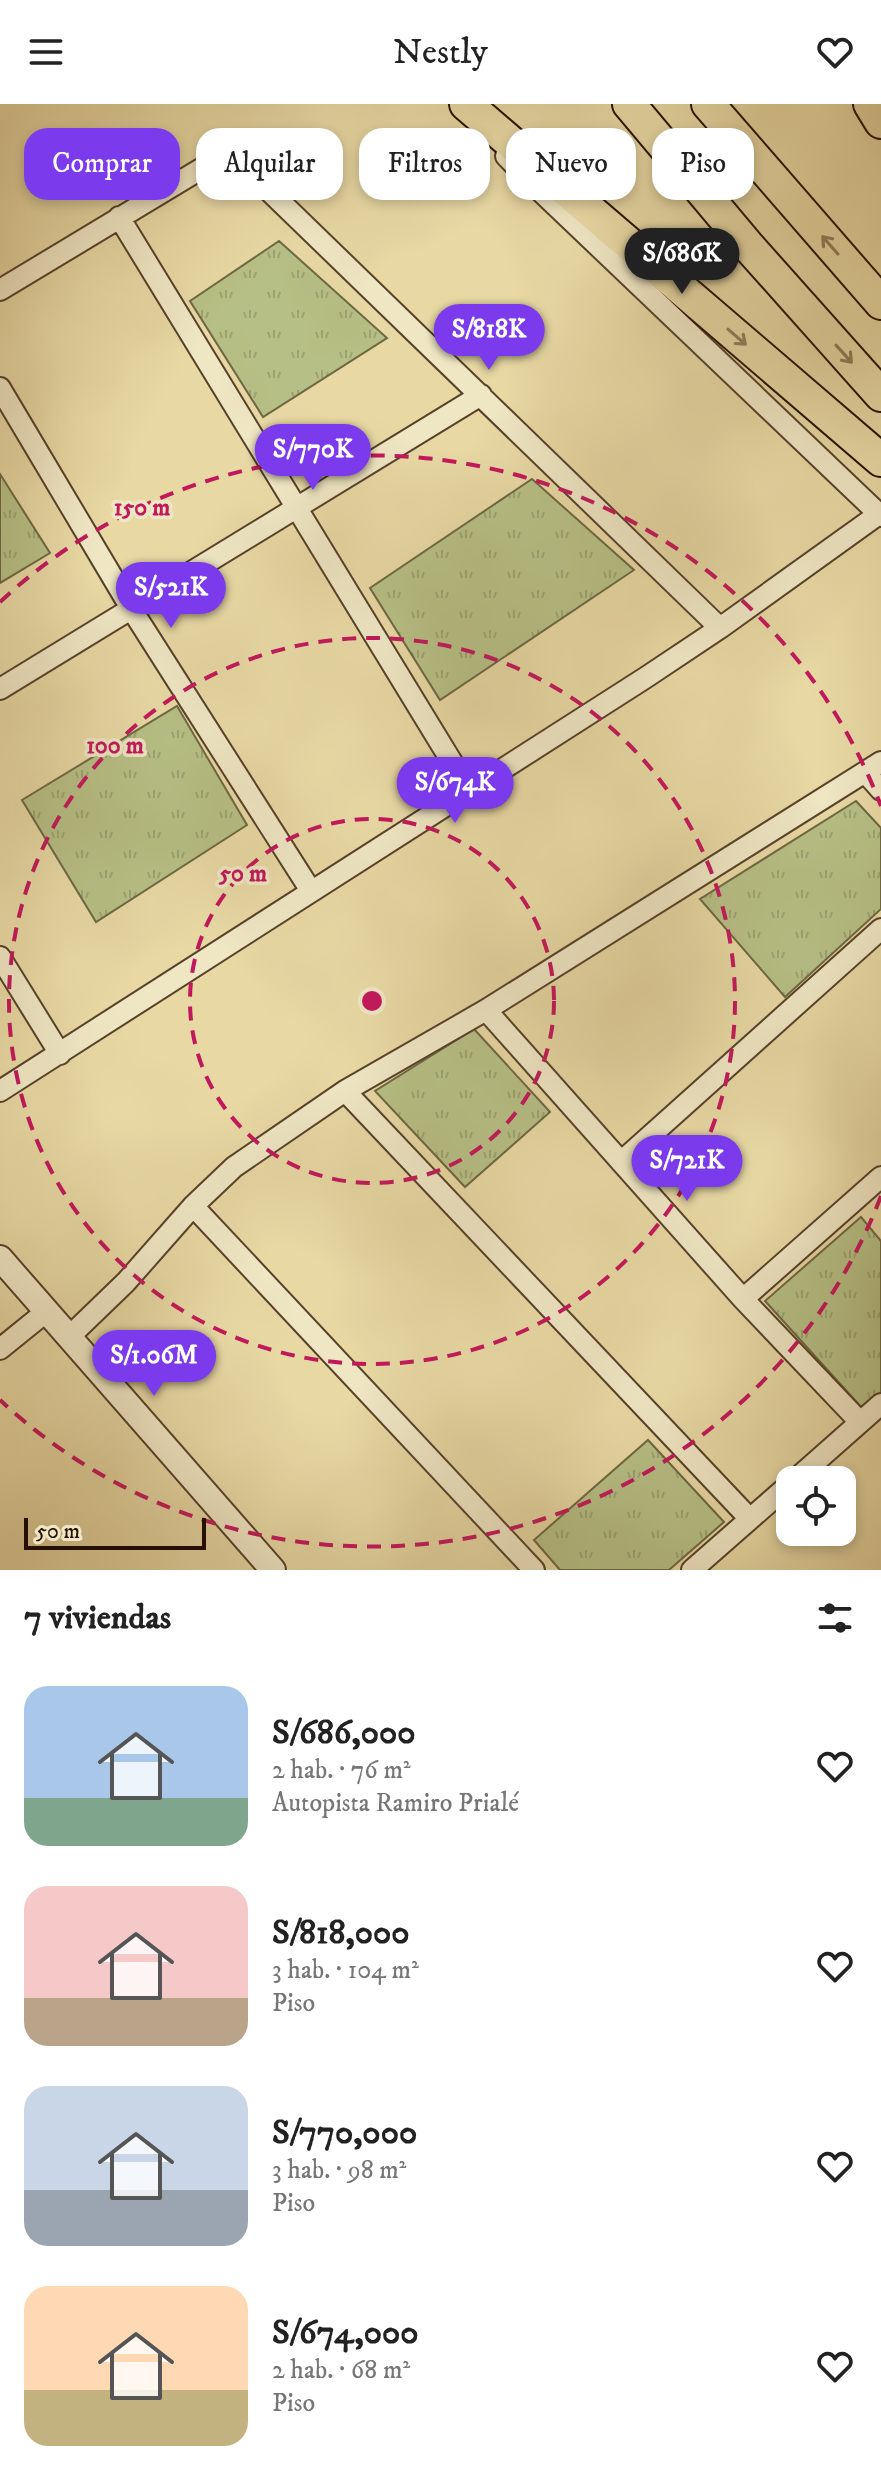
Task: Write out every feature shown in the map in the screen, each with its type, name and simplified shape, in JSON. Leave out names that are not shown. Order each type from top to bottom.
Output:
[{"type":"highway","points":[[466,104],[881,460]]},
{"type":"highway","points":[[629,104],[749,247],[881,395]]},
{"type":"highway","points":[[708,104],[881,303]]},
{"type":"highway","points":[[870,104],[881,122]]},
{"type":"street","points":[[0,1091],[720,628],[880,515],[534,185],[457,104]]},
{"type":"street","points":[[0,290],[229,152],[720,628]]},
{"type":"street","points":[[119,217],[469,790]]},
{"type":"street","points":[[0,388],[132,610],[311,891]]},
{"type":"street","points":[[0,689],[481,395]]},
{"type":"street","points":[[69,1337],[126,1282],[193,1206],[234,1167],[345,1091],[486,1010],[873,767],[881,790]]},
{"type":"street","points":[[621,1162],[881,929]]},
{"type":"street","points":[[0,957],[60,1054]]},
{"type":"street","points":[[486,1010],[743,1299],[860,1422]]},
{"type":"street","points":[[345,1091],[750,1519]]},
{"type":"street","points":[[743,1299],[881,1177]]},
{"type":"street","points":[[193,1206],[534,1570]]},
{"type":"street","points":[[0,1258],[273,1570]]},
{"type":"street","points":[[0,1349],[47,1311]]},
{"type":"street","points":[[811,1466],[881,1404]]},
{"type":"street","points":[[692,1570],[776,1496]]},
{"type":"green space","points":[[279,241],[387,338],[263,417],[190,301]]},
{"type":"green space","points":[[0,474],[50,553],[0,583]]},
{"type":"green space","points":[[532,479],[634,570],[440,700],[370,588]]},
{"type":"green space","points":[[177,706],[247,825],[96,922],[22,800]]},
{"type":"green space","points":[[856,801],[881,828],[881,909],[785,997],[700,899]]},
{"type":"green space","points":[[474,1029],[550,1112],[465,1187],[375,1091]]},
{"type":"green space","points":[[861,1217],[881,1241],[881,1392],[862,1408],[765,1301]]},
{"type":"green space","points":[[648,1440],[724,1522],[669,1570],[560,1570],[534,1540]]}]
